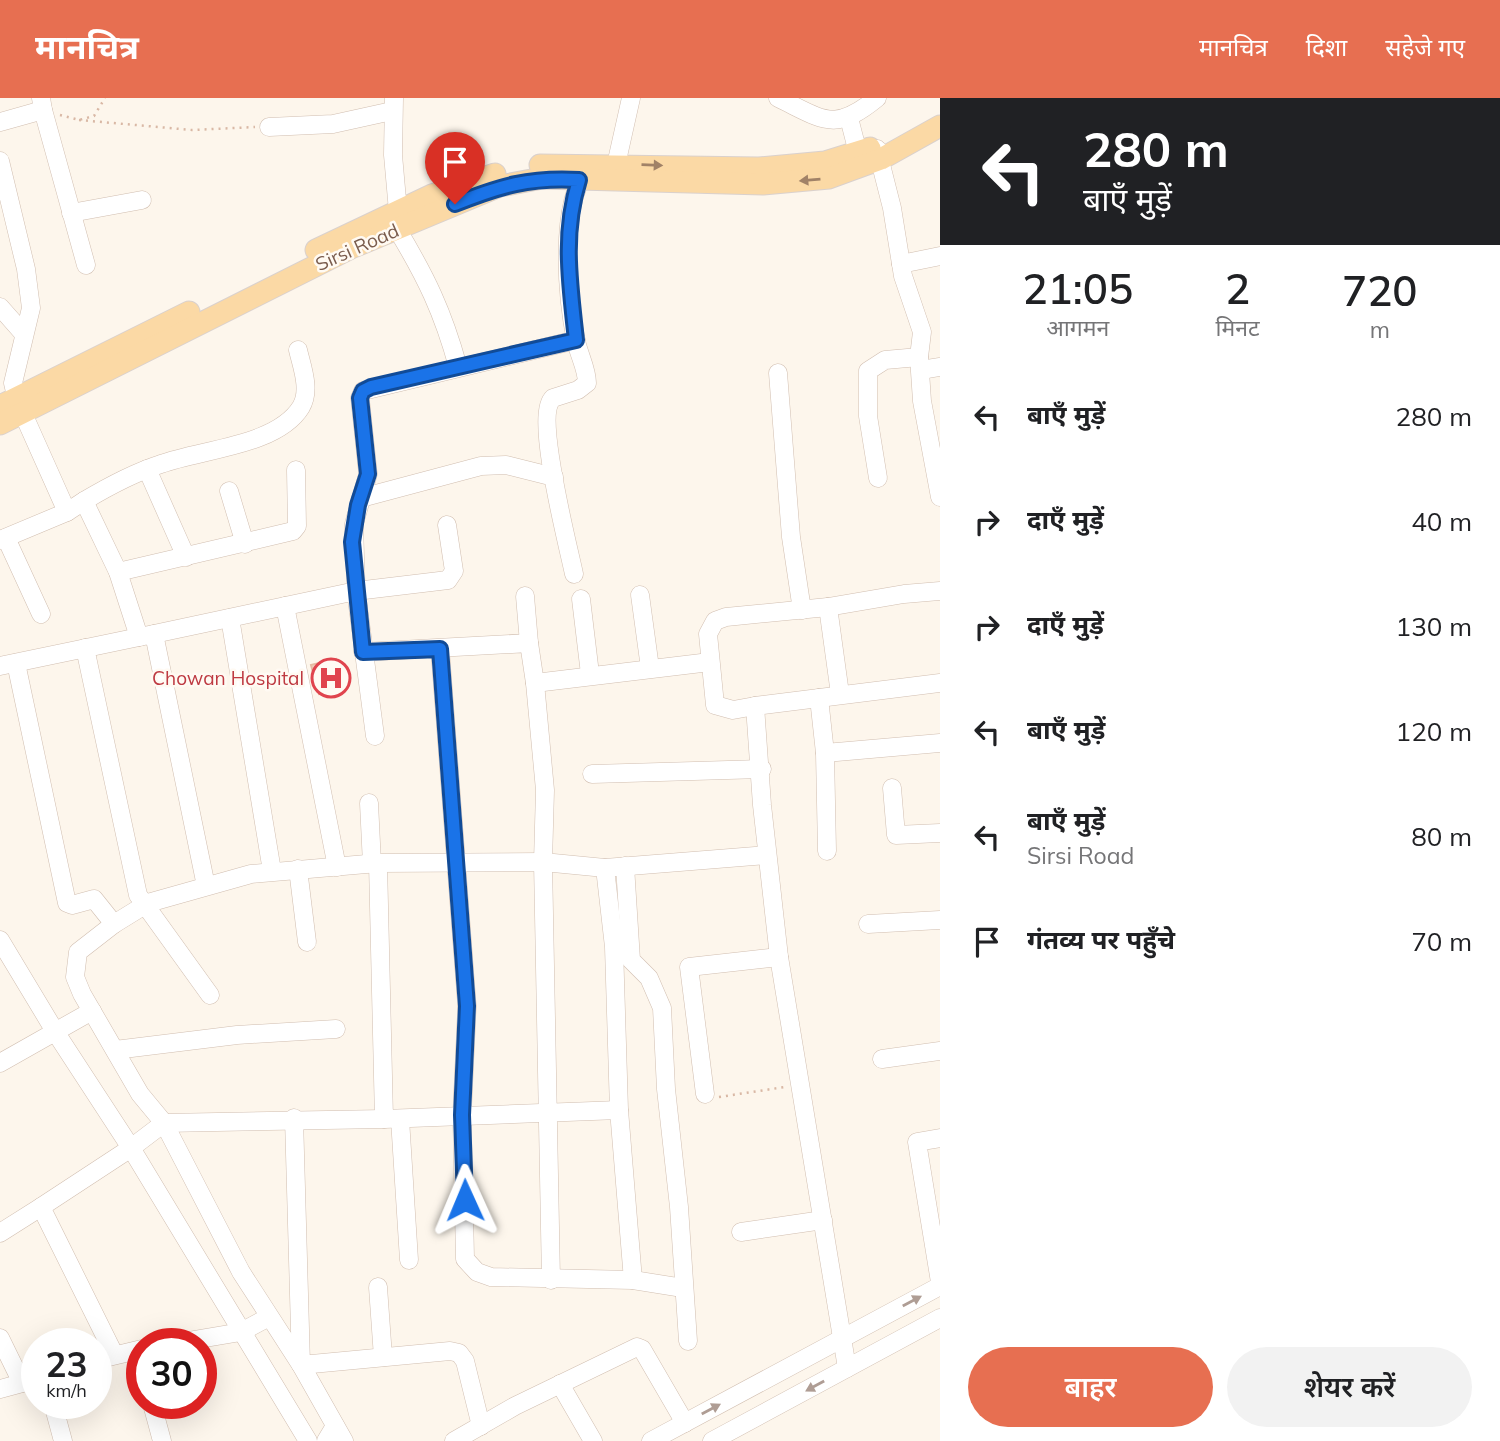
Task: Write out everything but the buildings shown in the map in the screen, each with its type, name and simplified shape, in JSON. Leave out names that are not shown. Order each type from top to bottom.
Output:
[{"type":"main road","name":"Sirsi Road","points":[[0,424],[13,405],[398,220],[432,195],[503,171],[541,165],[585,172],[763,184],[829,178],[940,111]]},
{"type":"main road","name":"Sirsi Road","points":[[585,172],[616,164],[759,168],[825,162],[872,153],[940,126]]},
{"type":"street","points":[[616,164],[632,98]]},
{"type":"street","points":[[778,98],[832,122],[849,118],[877,98]]},
{"type":"street","points":[[0,122],[42,104],[86,265]]},
{"type":"street","points":[[269,127],[322,126],[393,105],[398,220],[445,321],[458,367]]},
{"type":"street","points":[[849,118],[872,153],[922,332],[920,363],[934,430],[940,497]]},
{"type":"street","points":[[0,161],[26,269],[30,308],[13,383],[13,405],[67,512]]},
{"type":"street","points":[[574,574],[548,450],[547,405],[552,398],[579,390],[587,383],[576,340],[567,230],[570,205],[585,172]]},
{"type":"street","points":[[71,213],[142,200]]},
{"type":"street","points":[[901,264],[940,256]]},
{"type":"street","points":[[0,307],[23,334]]},
{"type":"street","points":[[375,736],[352,542],[368,474],[360,398],[363,391],[576,340]]},
{"type":"street","points":[[41,614],[3,539],[67,512],[111,484],[148,469],[280,430],[302,406],[305,394],[298,350]]},
{"type":"street","points":[[878,478],[868,416],[868,371],[885,360],[940,367]]},
{"type":"street","points":[[778,373],[791,537],[802,610]]},
{"type":"street","points":[[361,498],[481,466],[506,465],[554,477]]},
{"type":"street","points":[[148,469],[186,557]]},
{"type":"street","points":[[118,572],[287,534],[297,526],[296,471]]},
{"type":"street","points":[[229,491],[245,544]]},
{"type":"street","points":[[84,501],[147,636],[206,886]]},
{"type":"street","points":[[114,924],[94,899],[72,905],[67,903],[8,664],[356,591],[448,580],[454,571],[447,525]]},
{"type":"street","points":[[940,591],[904,594],[828,607],[726,617],[709,626],[708,634],[715,705],[733,710],[940,683]]},
{"type":"street","points":[[640,595],[650,668]]},
{"type":"street","points":[[525,596],[544,755],[546,1114],[551,1280]]},
{"type":"street","points":[[581,599],[590,674]]},
{"type":"street","points":[[285,606],[337,867]]},
{"type":"street","points":[[828,607],[840,694]]},
{"type":"street","points":[[229,618],[272,871]]},
{"type":"street","points":[[363,652],[529,643]]},
{"type":"street","points":[[85,648],[138,895],[210,995]]},
{"type":"street","points":[[440,649],[467,1006],[462,1115],[464,1250],[468,1265],[491,1277],[633,1280],[683,1288]]},
{"type":"street","points":[[535,683],[590,674],[710,662]]},
{"type":"street","points":[[819,698],[825,753],[827,851]]},
{"type":"street","points":[[755,706],[767,855],[779,957],[840,1339],[847,1368]]},
{"type":"street","points":[[825,753],[940,743]]},
{"type":"street","points":[[592,774],[762,769]]},
{"type":"street","points":[[892,788],[896,835],[940,833]]},
{"type":"street","points":[[369,803],[392,1119],[409,1260]]},
{"type":"street","points":[[335,1436],[301,1364],[241,1272],[164,1122],[140,1094],[92,1011],[75,977],[74,963],[78,952],[86,943],[145,905],[206,886],[272,871],[375,864],[543,862],[604,868],[767,855]]},
{"type":"street","points":[[625,866],[631,960],[649,978],[662,1008],[688,1341]]},
{"type":"street","points":[[604,868],[614,947],[619,1110],[633,1280]]},
{"type":"street","points":[[298,869],[307,943]]},
{"type":"street","points":[[868,924],[940,920]]},
{"type":"street","points":[[0,940],[56,1033],[131,1148],[308,1441]]},
{"type":"street","points":[[705,1094],[689,967],[779,957]]},
{"type":"street","points":[[0,1063],[92,1011]]},
{"type":"street","points":[[115,1050],[237,1035],[336,1030]]},
{"type":"street","points":[[882,1059],[940,1051]]},
{"type":"street","points":[[0,1233],[131,1148],[164,1122],[294,1118],[392,1119],[619,1110]]},
{"type":"street","points":[[294,1118],[301,1364]]},
{"type":"street","points":[[651,1441],[940,1284],[917,1142],[940,1138]]},
{"type":"street","points":[[41,1207],[114,1354],[126,1354]]},
{"type":"street","points":[[741,1232],[823,1220]]},
{"type":"street","points":[[378,1287],[383,1357]]},
{"type":"street","points":[[217,1336],[241,1332],[269,1317]]},
{"type":"street","points":[[712,1441],[940,1318]]},
{"type":"street","points":[[0,1338],[21,1369]]},
{"type":"street","points":[[454,1441],[478,1433],[560,1384],[637,1348],[642,1349],[685,1423]]},
{"type":"street","points":[[301,1364],[450,1350],[459,1353],[465,1362],[478,1433]]},
{"type":"street","points":[[0,1389],[21,1383]]},
{"type":"street","points":[[560,1384],[593,1441]]},
{"type":"street","points":[[57,1419],[63,1441]]},
{"type":"street","points":[[156,1419],[162,1441]]},
{"type":"path","points":[[79,120],[94,116],[105,98]]},
{"type":"path","points":[[42,104],[79,120],[192,130],[269,127]]},
{"type":"path","points":[[705,1094],[713,1098],[799,1085]]},
{"type":"place","name":"Chowan Hospital","points":[[331,678]]},
{"type":"route","points":[[455,204],[500,186],[542,178],[579,180],[570,205],[567,230],[576,340],[371,387],[363,391],[360,398],[368,474],[358,505],[352,542],[363,652],[440,649],[467,1006],[462,1115],[465,1200]]}]
